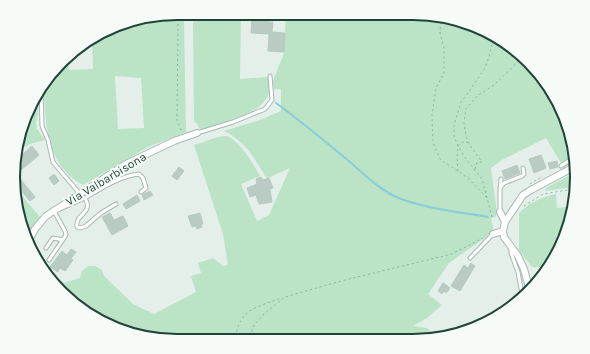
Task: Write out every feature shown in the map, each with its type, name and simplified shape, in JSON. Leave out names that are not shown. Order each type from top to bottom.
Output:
[{"type":"street","name":"Via Valbarbisona","points":[[31,236],[46,216],[82,196],[126,164],[183,135],[197,133]]},
{"type":"street","points":[[527,285],[524,269],[518,256],[504,237],[503,231],[506,220],[523,195],[570,169]]},
{"type":"street","points":[[500,212],[506,220]]},
{"type":"street","points":[[493,234],[503,231]]},
{"type":"lane","points":[[197,133],[233,122],[265,109],[272,100],[270,76]]},
{"type":"lane","points":[[41,99],[42,126],[48,140],[53,162],[88,203],[88,209],[77,223],[79,228],[86,226],[101,213],[116,204]]},
{"type":"lane","points":[[561,166],[569,160]]},
{"type":"lane","points":[[500,188],[504,183],[522,176],[524,174],[523,168]]},
{"type":"lane","points":[[82,196],[139,174],[143,178],[146,188],[141,192]]},
{"type":"lane","points":[[500,212],[501,179]]},
{"type":"lane","points":[[49,260],[66,235],[53,211]]},
{"type":"lane","points":[[470,258],[493,234]]},
{"type":"lane","points":[[46,248],[53,238],[63,240]]},
{"type":"lane","points":[[512,248],[510,253],[518,272],[521,291]]},
{"type":"path","points":[[441,22],[440,33],[444,48],[444,73],[436,88],[432,115],[433,142],[440,159],[469,179],[487,198]]},
{"type":"path","points":[[178,24],[177,120],[183,135]]},
{"type":"path","points":[[492,218],[482,179],[458,146],[454,136],[454,125],[461,102],[485,68],[493,41]]},
{"type":"path","points":[[475,169],[477,162],[482,162],[469,143],[463,129],[466,109],[477,96],[494,85],[519,61]]},
{"type":"path","points":[[458,171],[458,146],[465,141],[469,143]]},
{"type":"path","points":[[522,207],[543,194],[570,190]]},
{"type":"path","points":[[236,334],[244,316],[249,311],[267,302],[341,281],[452,254],[482,238],[493,234]]},
{"type":"path","points":[[251,334],[254,325],[259,319],[285,297]]},
{"type":"green space","points":[[184,20],[186,132],[148,147],[83,185],[70,176],[61,166],[54,154],[47,126],[44,93],[52,81],[68,64],[69,70],[93,69],[92,45],[98,41],[136,25],[157,21]],"holes":[[[115,76],[141,78],[144,128],[118,129]]]},
{"type":"green space","points":[[194,20],[241,20],[240,79],[268,77],[269,87],[269,93],[265,101],[258,107],[230,121],[202,129],[199,128],[197,123],[194,122],[193,23]]},
{"type":"green space","points":[[286,20],[423,20],[463,28],[492,41],[509,52],[538,81],[554,108],[562,127],[570,164],[564,168],[546,138],[502,160],[491,168],[497,213],[495,217],[491,218],[493,227],[492,233],[449,263],[428,294],[442,305],[427,318],[413,326],[427,328],[433,333],[167,334],[127,326],[98,313],[81,302],[52,272],[64,283],[80,278],[82,271],[88,266],[95,266],[102,270],[104,276],[133,304],[154,314],[196,292],[191,276],[201,273],[198,263],[213,258],[223,266],[228,265],[223,234],[194,145],[222,136],[235,141],[245,152],[260,176],[241,184],[257,221],[269,215],[290,168],[268,178],[265,176],[248,150],[238,140],[224,131],[260,120],[281,111],[281,89],[274,89],[273,81],[284,53]]},
{"type":"green space","points":[[38,105],[37,129],[45,140],[30,144],[23,149],[28,127]]},
{"type":"green space","points":[[570,175],[570,188],[545,191],[546,188]]},
{"type":"green space","points":[[556,194],[557,208],[567,207],[567,208],[562,227],[559,236],[556,236],[557,240],[549,256],[542,268],[532,267],[519,250],[519,213],[527,206],[545,197]]},
{"type":"green space","points":[[23,197],[40,217],[30,232],[25,218],[21,198]]},
{"type":"building","points":[[252,20],[268,20],[268,22],[273,22],[272,32],[285,33],[284,52],[268,51],[269,34],[251,33]]},
{"type":"building","points":[[32,146],[39,155],[20,171],[21,155]]},
{"type":"building","points":[[541,155],[546,168],[534,173],[529,159]]},
{"type":"building","points":[[557,161],[558,167],[550,169],[548,163]]},
{"type":"building","points":[[517,165],[520,173],[505,179],[502,171]]},
{"type":"building","points":[[179,167],[184,171],[177,180],[172,176]]},
{"type":"building","points":[[54,174],[59,181],[54,185],[49,178]]},
{"type":"building","points":[[261,177],[263,180],[269,178],[273,188],[270,189],[272,202],[259,204],[256,195],[250,197],[247,188],[257,184],[256,179]]},
{"type":"building","points":[[20,179],[35,197],[30,201],[20,189]]},
{"type":"building","points":[[150,191],[153,195],[144,200],[142,195]]},
{"type":"building","points":[[137,195],[140,201],[126,209],[123,204]]},
{"type":"building","points":[[110,213],[114,220],[123,216],[128,226],[112,235],[102,217]]},
{"type":"building","points":[[200,213],[203,224],[201,224],[202,227],[197,229],[196,226],[192,227],[188,216]]},
{"type":"building","points":[[71,249],[76,252],[71,258],[73,260],[65,271],[60,268],[58,272],[50,267],[62,251],[67,255]]},
{"type":"building","points":[[471,263],[475,266],[460,291],[451,286],[464,265],[468,268]]},
{"type":"building","points":[[443,283],[450,288],[446,293],[444,291],[442,294],[438,291]]},
{"type":"waterway","points":[[276,103],[374,183],[394,196],[433,208],[488,217]]}]
